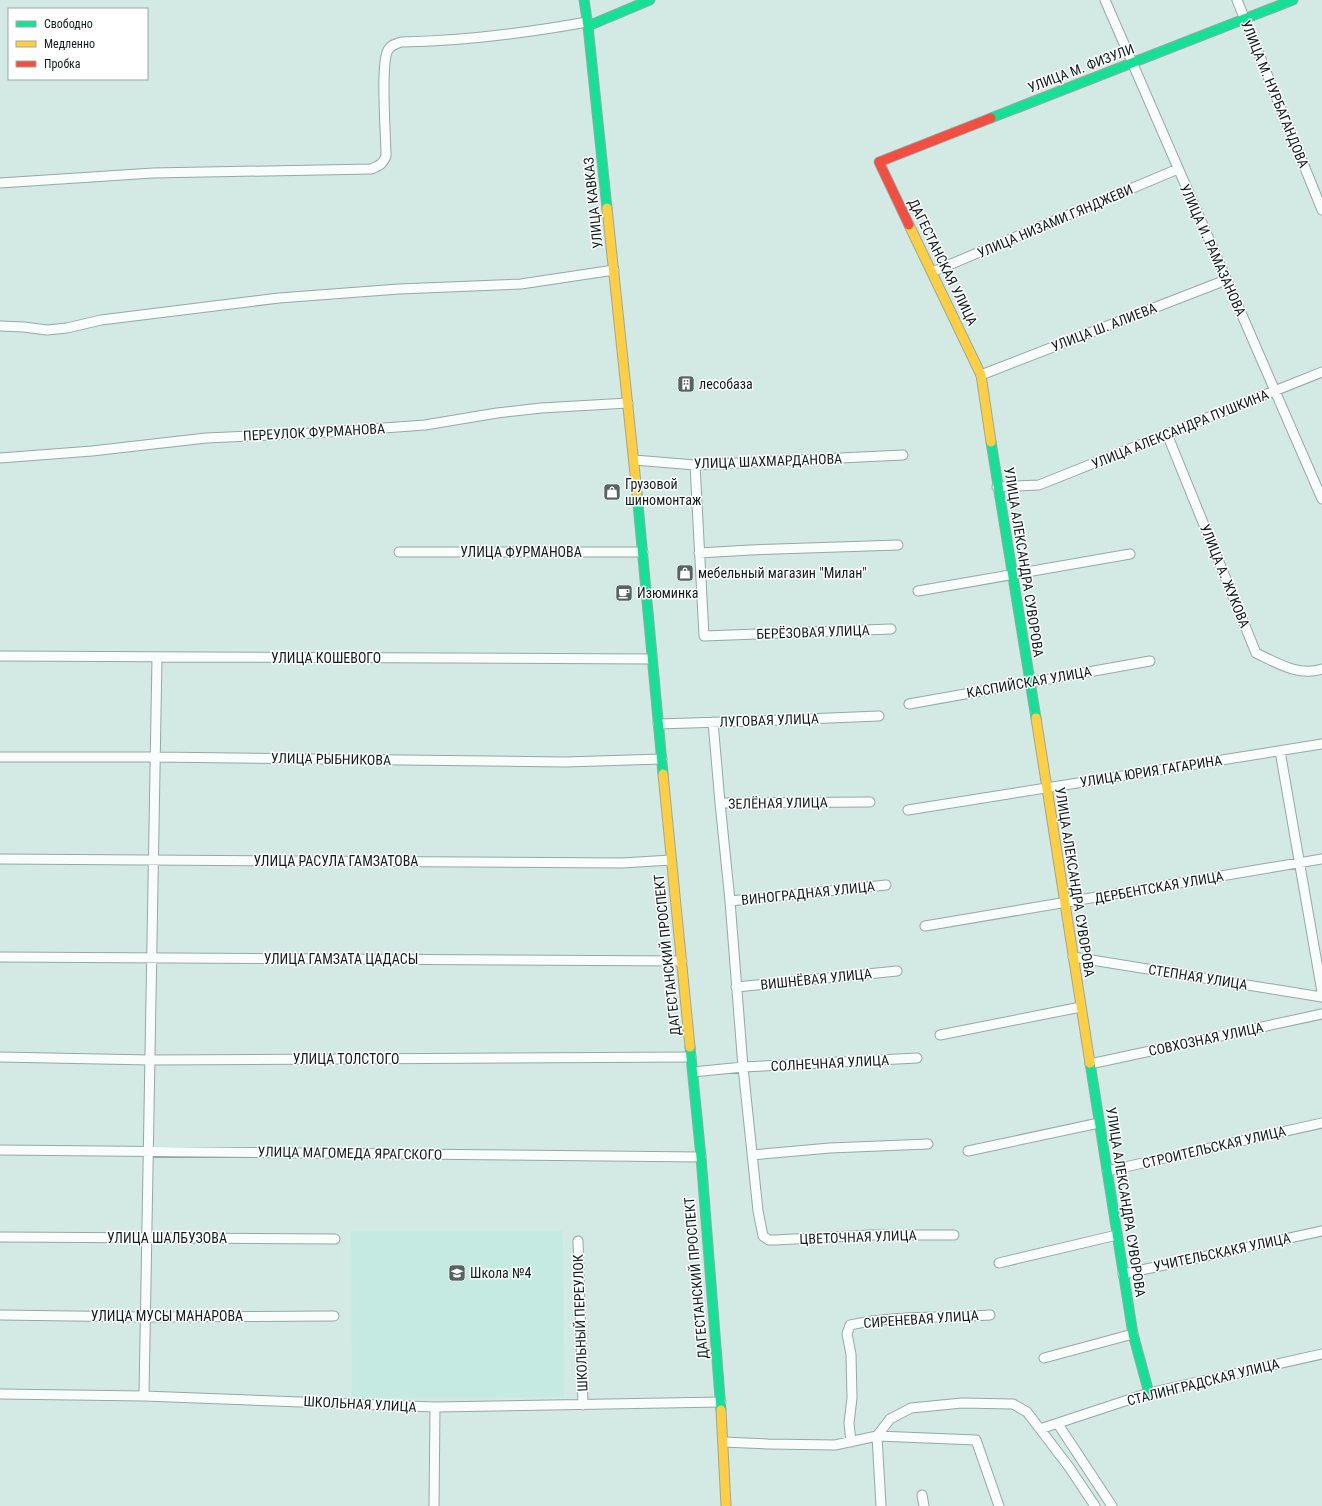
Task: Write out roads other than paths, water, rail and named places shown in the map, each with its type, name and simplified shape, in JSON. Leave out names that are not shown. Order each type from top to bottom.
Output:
[{"type":"main road","name":"УЛИЦА КАВКАЗ","points":[[584,0],[588,24],[628,403]]},
{"type":"main road","points":[[588,24],[650,0]]},
{"type":"main road","name":"УЛИЦА М. ФИЗУЛИ","points":[[879,162],[1293,0]]},
{"type":"main road","name":"ДАГЕСТАНСКАЯ УЛИЦА","points":[[879,162],[981,374]]},
{"type":"main road","name":"УЛИЦА АЛЕКСАНДРА СУВОРОВА","points":[[981,374],[997,487],[1013,574],[1123,1274],[1133,1334],[1149,1393]]},
{"type":"main road","name":"ДАГЕСТАНСКИЙ ПРОСПЕКТ","points":[[628,403],[671,860],[701,1157],[721,1402],[726,1506]]},
{"type":"street","name":"УЛИЦА И. РАМАЗАНОВА","points":[[1105,0],[1322,499]]},
{"type":"street","name":"УЛИЦА М. НУРБАГАНДОВА","points":[[1237,0],[1322,210]]},
{"type":"street","points":[[0,183],[153,173],[371,169],[377,167],[384,161],[386,156],[384,66],[387,51],[391,45],[401,42],[465,39],[588,24]]},
{"type":"street","name":"УЛИЦА НИЗАМИ ГЯНДЖЕВИ","points":[[932,272],[1178,169]]},
{"type":"street","points":[[0,326],[24,326],[47,330],[67,328],[101,320],[271,299],[399,289],[521,284],[614,270]]},
{"type":"street","name":"УЛИЦА Ш. АЛИЕВА","points":[[981,374],[1226,280]]},
{"type":"street","name":"УЛИЦА АЛЕКСАНДРА ПУШКИНА","points":[[997,487],[1039,485],[1322,372]]},
{"type":"street","name":"ПЕРЕУЛОК ФУРМАНОВА","points":[[0,458],[92,451],[206,438],[315,433],[425,425],[497,413],[541,408],[628,403]]},
{"type":"street","name":"УЛИЦА А. ЖУКОВА","points":[[1167,434],[1256,653],[1288,668],[1312,672],[1322,669]]},
{"type":"street","name":"УЛИЦА ШАХМАРДАНОВА","points":[[634,460],[695,465],[902,455]]},
{"type":"street","points":[[695,465],[699,553],[898,545]]},
{"type":"street","name":"УЛИЦА ФУРМАНОВА","points":[[399,552],[643,552]]},
{"type":"street","name":"БЕРЁЗОВАЯ УЛИЦА","points":[[699,553],[704,636],[891,629]]},
{"type":"street","points":[[918,591],[1130,554]]},
{"type":"street","name":"УЛИЦА КОШЕВОГО","points":[[0,656],[652,659]]},
{"type":"street","points":[[144,1396],[157,657]]},
{"type":"street","name":"КАСПИЙСКАЯ УЛИЦА","points":[[909,704],[1150,661]]},
{"type":"street","name":"ЛУГОВАЯ УЛИЦА","points":[[658,724],[879,716]]},
{"type":"street","name":"ЗЕЛЁНАЯ УЛИЦА","points":[[713,722],[720,803],[870,802]]},
{"type":"street","name":"УЛИЦА ЮРИЯ ГАГАРИНА","points":[[908,810],[1322,744]]},
{"type":"street","points":[[1280,751],[1321,978],[1322,992]]},
{"type":"street","name":"УЛИЦА РЫБНИКОВА","points":[[0,757],[156,757],[565,762],[662,759]]},
{"type":"street","points":[[720,803],[730,901],[742,1067],[752,1155],[830,1148],[928,1144]]},
{"type":"street","name":"УЛИЦА РАСУЛА ГАМЗАТОВА","points":[[0,859],[622,863],[671,860]]},
{"type":"street","name":"ДЕРБЕНТСКАЯ УЛИЦА","points":[[925,926],[1322,859]]},
{"type":"street","name":"ВИНОГРАДНАЯ УЛИЦА","points":[[730,901],[886,885]]},
{"type":"street","name":"УЛИЦА ГАМЗАТА ЦАДАСЫ","points":[[0,957],[682,961]]},
{"type":"street","name":"СТЕПНАЯ УЛИЦА","points":[[1073,957],[1322,997]]},
{"type":"street","name":"ВИШНЁВАЯ УЛИЦА","points":[[736,987],[897,971]]},
{"type":"street","points":[[940,1035],[1081,1007]]},
{"type":"street","name":"СОВХОЗНАЯ УЛИЦА","points":[[1090,1064],[1322,1014]]},
{"type":"street","name":"УЛИЦА ТОЛСТОГО","points":[[0,1057],[150,1060],[691,1057]]},
{"type":"street","name":"СОЛНЕЧНАЯ УЛИЦА","points":[[693,1072],[742,1067],[917,1058]]},
{"type":"street","points":[[968,1150],[1099,1123]]},
{"type":"street","name":"СТРОИТЕЛЬСКАЯ УЛИЦА","points":[[1107,1171],[1322,1123]]},
{"type":"street","name":"УЛИЦА МАГОМЕДА ЯРАГСКОГО","points":[[0,1150],[701,1157]]},
{"type":"street","name":"ЦВЕТОЧНАЯ УЛИЦА","points":[[752,1155],[758,1211],[763,1236],[769,1240],[871,1235],[954,1235]]},
{"type":"street","name":"УЧИТЕЛЬСКАКЯ УЛИЦА","points":[[1123,1274],[1322,1231]]},
{"type":"street","points":[[999,1263],[1117,1235]]},
{"type":"street","name":"УЛИЦА ШАЛБУЗОВА","points":[[0,1237],[335,1239]]},
{"type":"street","name":"ШКОЛЬНЫЙ ПЕРЕУЛОК","points":[[578,1241],[583,1404]]},
{"type":"street","name":"УЛИЦА МУСЫ МАНАРОВА","points":[[0,1315],[334,1316]]},
{"type":"street","name":"СИРЕНЕВАЯ УЛИЦА","points":[[851,1442],[849,1423],[852,1398],[851,1354],[847,1334],[850,1325],[862,1322],[913,1317],[990,1315]]},
{"type":"street","points":[[1044,1358],[1133,1334]]},
{"type":"street","name":"СТАЛИНГРАДСКАЯ УЛИЦА","points":[[1040,1430],[1149,1393],[1322,1354]]},
{"type":"street","name":"ШКОЛЬНАЯ УЛИЦА","points":[[0,1394],[144,1396],[435,1407],[721,1402]]},
{"type":"street","points":[[881,1506],[878,1436],[890,1419],[912,1408],[962,1403],[1013,1404],[1027,1412],[1069,1467],[1095,1506]]},
{"type":"street","points":[[434,1506],[435,1407]]},
{"type":"street","points":[[1058,1424],[1112,1506]]},
{"type":"street","points":[[723,1442],[835,1445],[878,1436],[976,1440],[999,1506]]},
{"type":"street","points":[[922,1495],[924,1506]]},
{"type":"place","name":"лесобаза","points":[[686,384]]},
{"type":"place","name":"Грузовой шиномонтаж","points":[[612,492]]},
{"type":"place","name":"мебельный магазин \"Милан\"","points":[[685,573]]},
{"type":"place","name":"Изюминка","points":[[624,593]]},
{"type":"place","name":"Школа №4","points":[[457,1273]]}]
